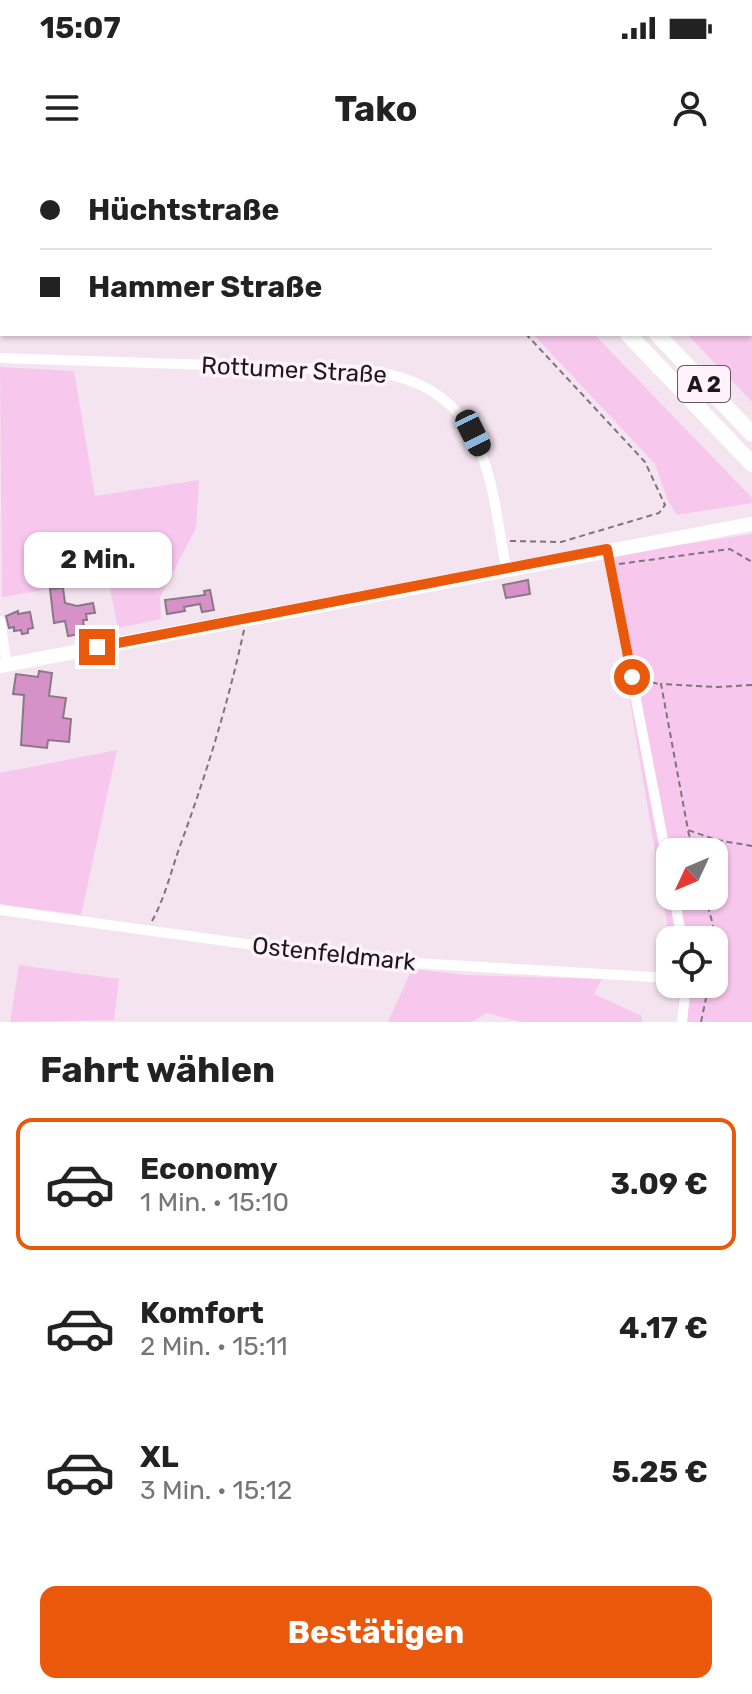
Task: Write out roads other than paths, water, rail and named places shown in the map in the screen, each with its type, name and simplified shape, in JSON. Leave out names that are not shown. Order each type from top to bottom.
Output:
[{"type":"highway","name":"A 2","points":[[630,336],[752,464]]},
{"type":"highway","name":"A 2","points":[[659,336],[752,434]]},
{"type":"main road","points":[[4,665],[752,524]]},
{"type":"street","name":"Rottumer Straße","points":[[0,358],[363,370],[414,381],[446,402],[473,433],[490,478],[506,569]]},
{"type":"street","points":[[607,549],[663,838]]},
{"type":"street","points":[[0,621],[4,665]]},
{"type":"street","name":"Ostenfeldmark","points":[[0,910],[363,960],[656,977]]},
{"type":"street","points":[[682,1022],[685,998]]}]
